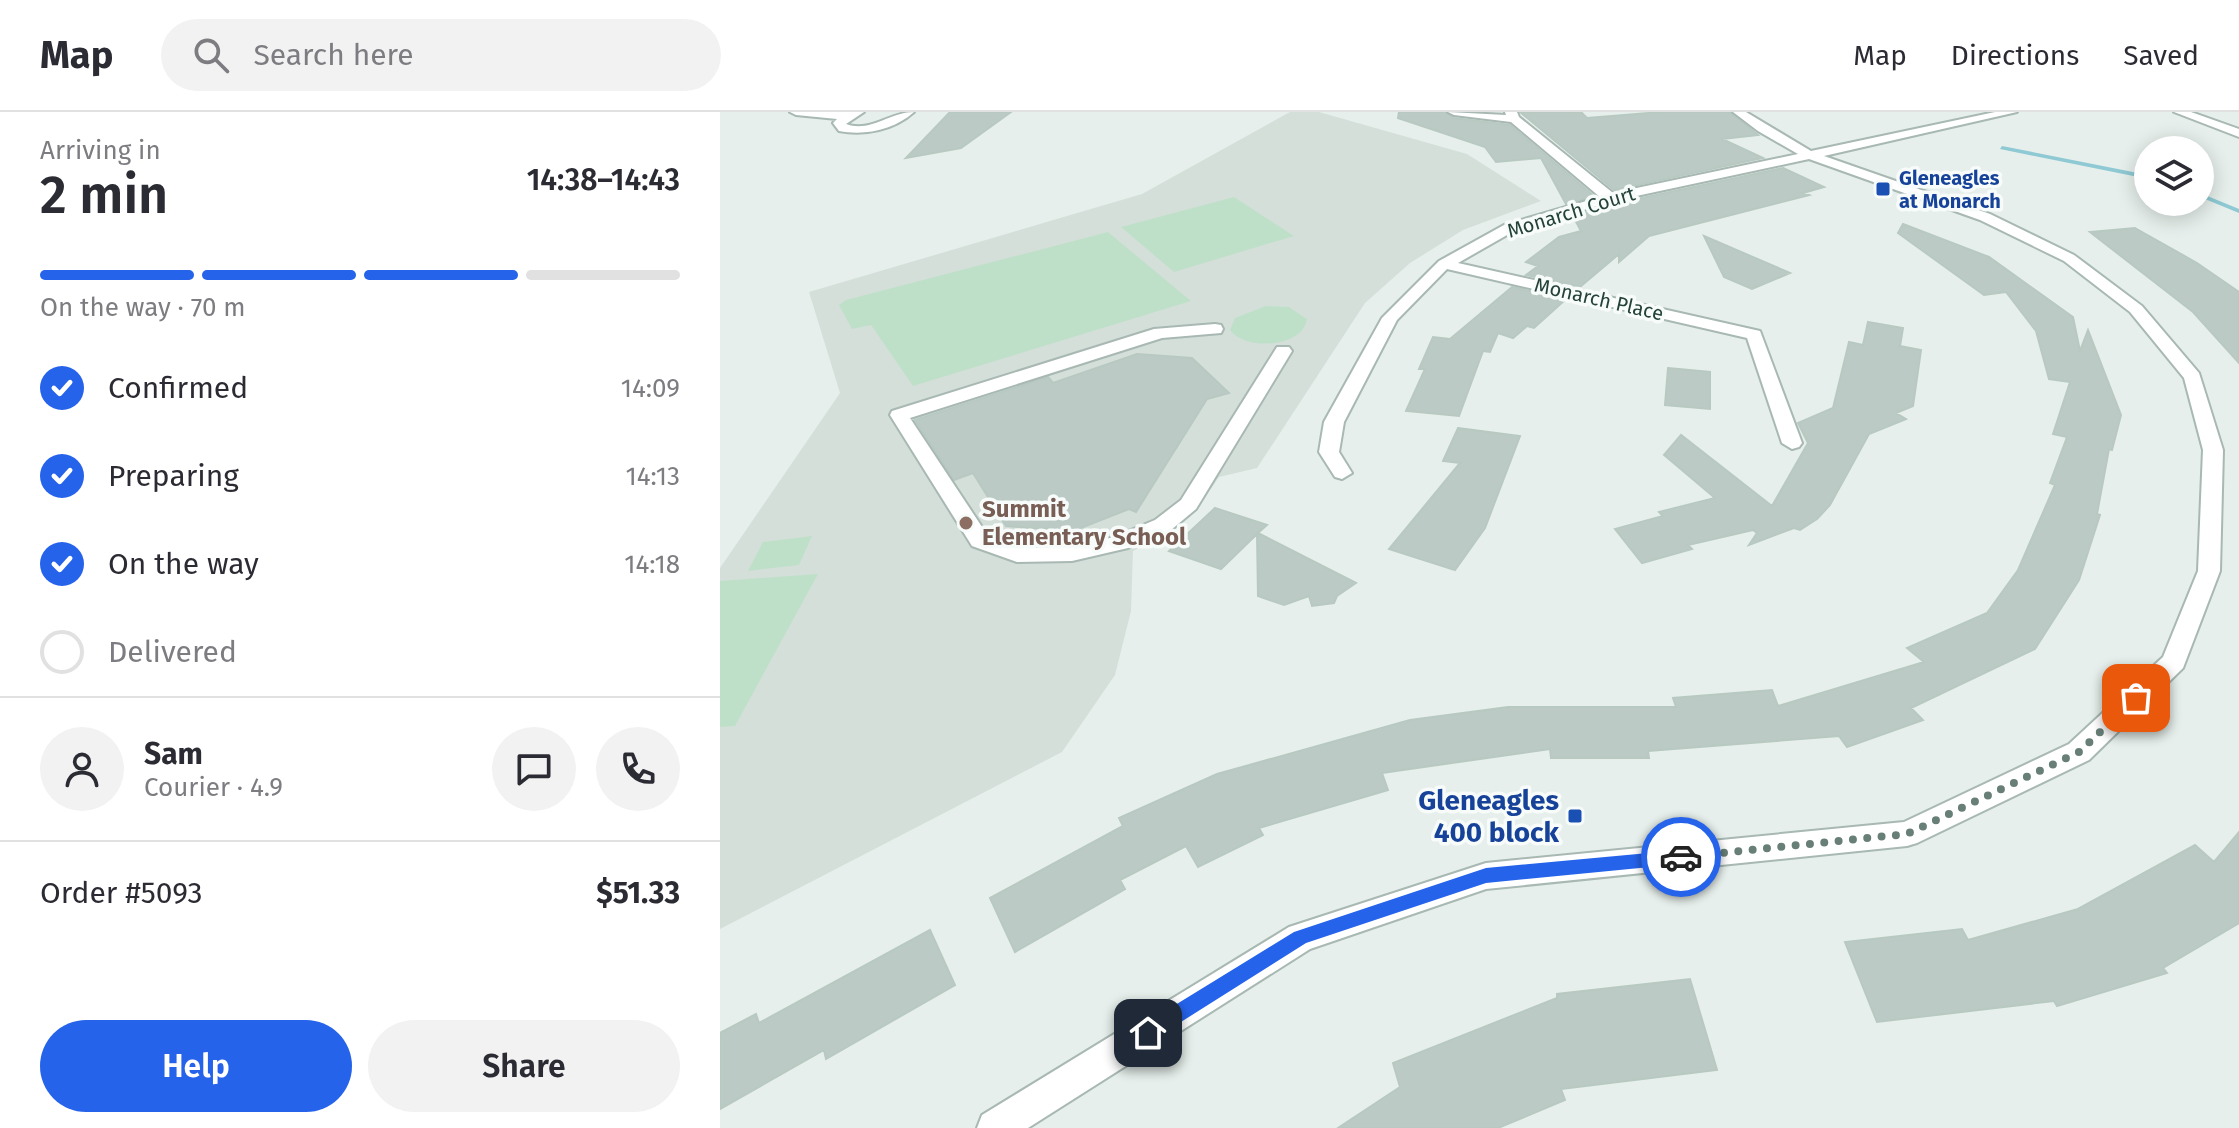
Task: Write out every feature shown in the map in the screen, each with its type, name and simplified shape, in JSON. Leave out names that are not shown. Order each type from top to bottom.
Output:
[{"type":"street","points":[[796,112],[854,115]]},
{"type":"street","points":[[854,115],[839,123],[843,129],[884,127],[908,112]]},
{"type":"street","points":[[1454,112],[1513,116],[1610,198]]},
{"type":"street","points":[[995,1128],[1300,937],[1486,876],[1907,834],[2079,752],[2174,662],[2209,571],[2213,450],[2193,377],[2136,309],[2069,258],[1985,217],[1807,154],[1739,112]]},
{"type":"street","name":"Monarch Court","points":[[1342,473],[1329,452],[1334,422],[1390,318],[1444,264],[1509,228],[1610,198],[2011,112]]},
{"type":"street","points":[[2180,112],[2239,133]]},
{"type":"street","name":"Monarch Place","points":[[1444,264],[1754,335],[1792,443]]},
{"type":"street","points":[[1215,329],[1160,333],[899,415],[980,541],[1017,555],[1072,554],[1120,543],[1163,525],[1189,504],[1283,351]]},
{"type":"shaded area","name":"Summit Elementary School","points":[[1290,112],[1319,112],[1467,154],[1541,201],[1463,230],[1410,263],[1365,303],[1257,468],[1219,477],[1195,512],[1168,533],[1133,551],[1131,611],[1115,675],[1062,752],[720,929],[720,568],[840,393],[809,292],[1142,194]]},
{"type":"green space","points":[[1234,197],[1294,236],[1174,272],[1121,227]]},
{"type":"green space","points":[[1108,232],[1191,301],[913,386],[871,325],[852,329],[839,305],[846,300]]},
{"type":"green space","points":[[1266,306],[1289,307],[1307,319],[1303,329],[1285,341],[1273,343],[1248,341],[1230,330],[1235,318]]},
{"type":"green space","points":[[812,536],[799,565],[748,571],[763,542]]},
{"type":"green space","points":[[818,574],[735,726],[720,727],[720,581]]},
{"type":"building","points":[[950,112],[1011,112],[961,148],[906,158]]},
{"type":"building","points":[[1399,112],[1445,112],[1454,118],[1510,125],[1594,196],[1566,204],[1541,158],[1496,162],[1485,147],[1398,118]]},
{"type":"building","points":[[1520,112],[1581,112],[1587,118],[1661,112],[1730,112],[1758,135],[1722,139],[1763,158],[1614,190]]},
{"type":"building","points":[[1783,168],[1824,187],[1803,193],[1809,195],[1649,236],[1619,262],[1619,254],[1580,287],[1526,275],[1538,266],[1526,262],[1559,237],[1581,231],[1573,216],[1614,204]]},
{"type":"building","points":[[1903,224],[1989,257],[2073,317],[2080,351],[2088,330],[2121,415],[2112,450],[2109,449],[2097,514],[2100,515],[2079,580],[2035,649],[1911,708],[1923,720],[1847,747],[1839,736],[1648,751],[1649,758],[1551,758],[1550,749],[1382,773],[1388,790],[1259,828],[1263,835],[1198,867],[1186,846],[1120,880],[1125,889],[1015,952],[990,898],[1123,826],[1119,818],[1217,774],[1410,720],[1508,707],[1676,707],[1673,698],[1772,690],[1778,706],[1924,662],[1907,648],[1987,613],[2018,570],[2055,485],[2050,483],[2067,437],[2053,434],[2070,382],[2049,379],[2036,331],[2006,292],[1984,295],[1898,233]]},
{"type":"building","points":[[2135,228],[2197,263],[2239,292],[2239,363],[2193,312],[2090,232]]},
{"type":"building","points":[[1704,236],[1790,273],[1752,289],[1724,277]]},
{"type":"building","points":[[1512,287],[1566,299],[1534,328],[1527,326],[1513,338],[1498,333],[1490,352],[1483,351],[1459,416],[1406,411],[1425,369],[1419,369],[1433,337],[1450,339]]},
{"type":"building","points":[[1868,322],[1903,328],[1900,346],[1921,350],[1913,406],[1896,413],[1906,419],[1869,434],[1830,505],[1817,519],[1800,530],[1794,528],[1749,545],[1757,533],[1753,530],[1688,545],[1692,549],[1642,563],[1615,529],[1663,516],[1659,512],[1715,498],[1664,455],[1681,435],[1772,506],[1808,443],[1798,423],[1833,408],[1849,342],[1863,345]]},
{"type":"building","name":"Summit Elementary School","points":[[1137,354],[1192,358],[1229,393],[1207,399],[1136,512],[1129,509],[1073,531],[1006,526],[973,473],[954,480],[915,420],[1048,377],[1053,383]]},
{"type":"building","points":[[1668,368],[1710,372],[1710,409],[1665,405]]},
{"type":"building","points":[[1458,428],[1520,436],[1485,528],[1455,570],[1389,549],[1460,463],[1443,461]]},
{"type":"building","points":[[1215,508],[1267,525],[1258,533],[1356,583],[1337,596],[1334,603],[1312,606],[1309,596],[1284,605],[1258,596],[1257,534],[1221,569],[1169,551]]},
{"type":"building","points":[[2239,832],[2239,923],[2163,968],[2167,973],[2057,1006],[2054,1001],[1877,1022],[1845,942],[1962,929],[1968,940],[2078,909],[2195,845],[2214,862]]},
{"type":"building","points":[[930,930],[955,985],[826,1059],[824,1050],[720,1109],[720,1033],[756,1014],[759,1023]]},
{"type":"building","points":[[1690,979],[1717,1070],[1561,1089],[1565,1100],[1498,1128],[1338,1128],[1400,1087],[1393,1063],[1557,998],[1557,994]]},
{"type":"waterway","points":[[2002,148],[2134,174]]},
{"type":"waterway","points":[[2214,201],[2239,211]]},
{"type":"way so far","points":[[1681,857],[1907,834],[2079,752],[2136,698]]},
{"type":"place","name":"Gleneagles at Monarch","points":[[1883,189]]},
{"type":"place","name":"Summit Elementary School","points":[[966,523]]},
{"type":"place","name":"Gleneagles 400 block","points":[[1575,816]]},
{"type":"route","points":[[1148,1033],[1300,937],[1486,876],[1681,857]]}]
